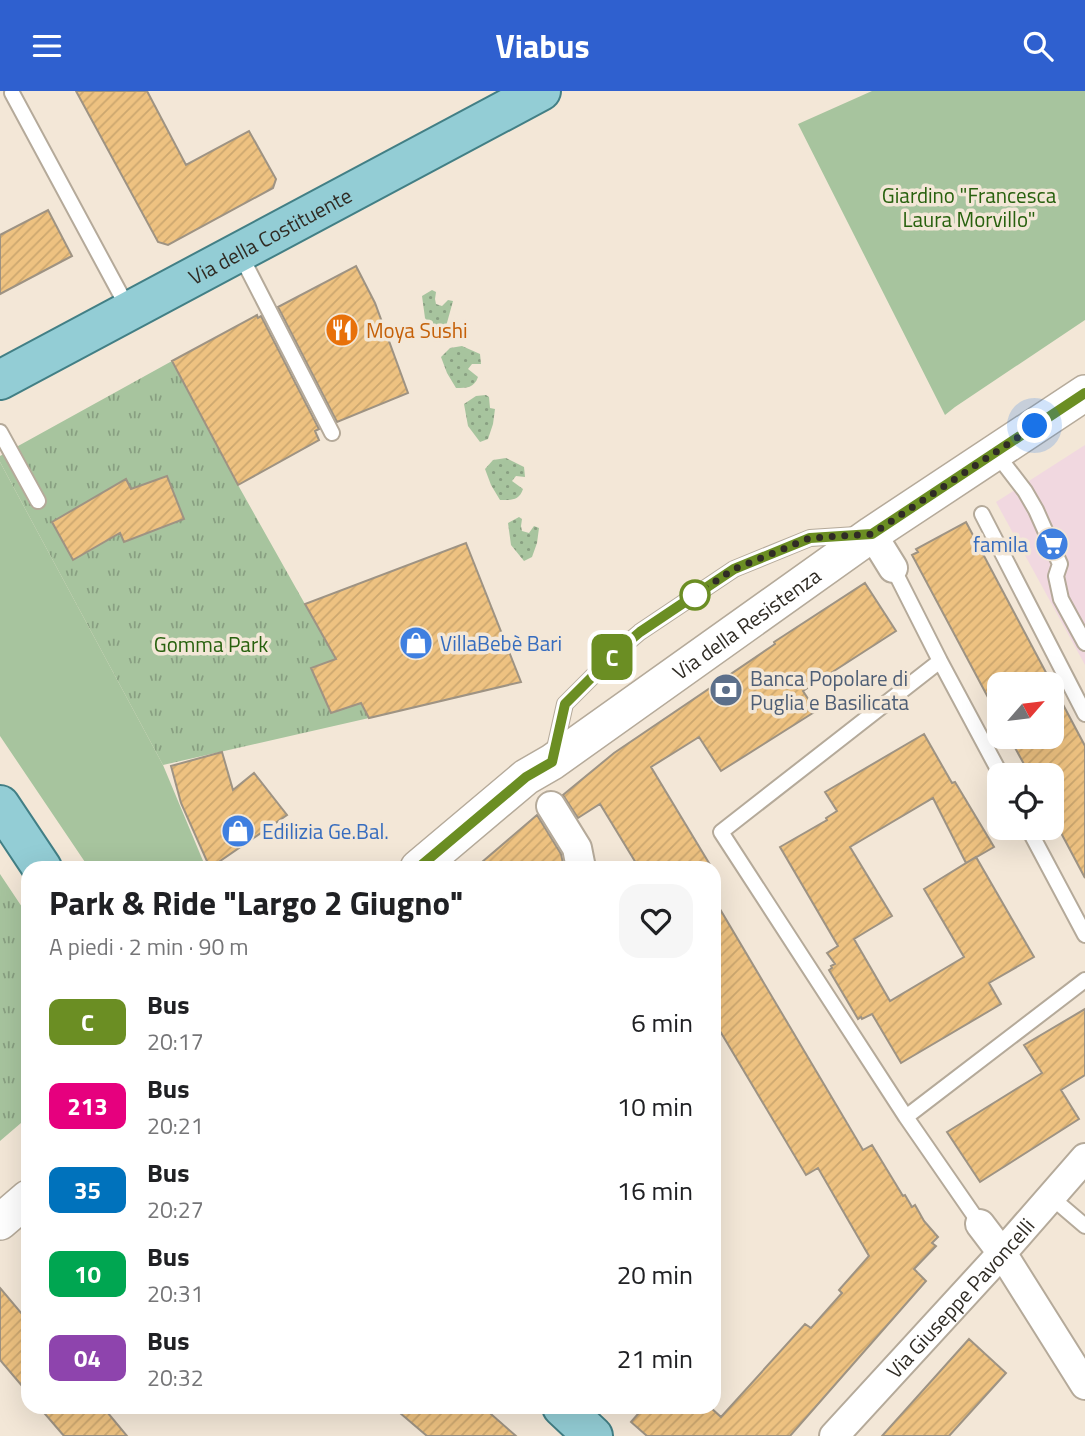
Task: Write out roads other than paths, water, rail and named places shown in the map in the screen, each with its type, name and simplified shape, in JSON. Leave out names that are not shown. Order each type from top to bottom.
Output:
[{"type":"main road","name":"Via della Costituente","points":[[0,380],[541,91]]},
{"type":"main road","points":[[0,805],[37,861]]},
{"type":"main road","points":[[569,1414],[593,1436]]},
{"type":"street","name":"Via della Resistenza","points":[[428,861],[541,786],[872,534],[1085,393]]},
{"type":"street","points":[[872,534],[893,568]]},
{"type":"street","points":[[541,786],[577,848],[580,861]]},
{"type":"street","name":"Via Giuseppe Pavoncelli","points":[[834,1436],[1085,1158]]},
{"type":"street","points":[[0,1222],[21,1204]]},
{"type":"street","points":[[980,1224],[1002,1253],[1085,1385]]},
{"type":"lane","points":[[12,93],[130,311]]},
{"type":"lane","points":[[239,253],[332,433]]},
{"type":"lane","points":[[0,432],[38,501]]},
{"type":"lane","points":[[995,452],[1036,510],[1060,564],[1056,576],[1061,599],[1085,643]]},
{"type":"lane","points":[[982,514],[1085,714]]},
{"type":"lane","points":[[541,786],[565,704],[640,632],[734,569],[810,538],[872,534]]},
{"type":"lane","points":[[893,568],[994,763]]},
{"type":"lane","points":[[940,661],[721,832],[906,1117],[980,1224]]},
{"type":"lane","points":[[1034,840],[1085,935]]},
{"type":"lane","points":[[906,1117],[1085,980]]},
{"type":"lane","points":[[1051,1196],[1085,1226]]},
{"type":"place","name":"Moya Sushi","points":[[342,330]]},
{"type":"place","name":"famila","points":[[1052,544]]},
{"type":"place","name":"VillaBebè Bari","points":[[416,643]]},
{"type":"place","name":"Banca Popolare di Puglia e Basilicata","points":[[726,690]]},
{"type":"place","name":"Edilizia Ge.Bal.","points":[[238,831]]},
{"type":"park label","name":"Giardino \"Francesca Laura Morvillo\"","points":[[969,207]]},
{"type":"park label","name":"Gomma Park","points":[[211,644]]}]
